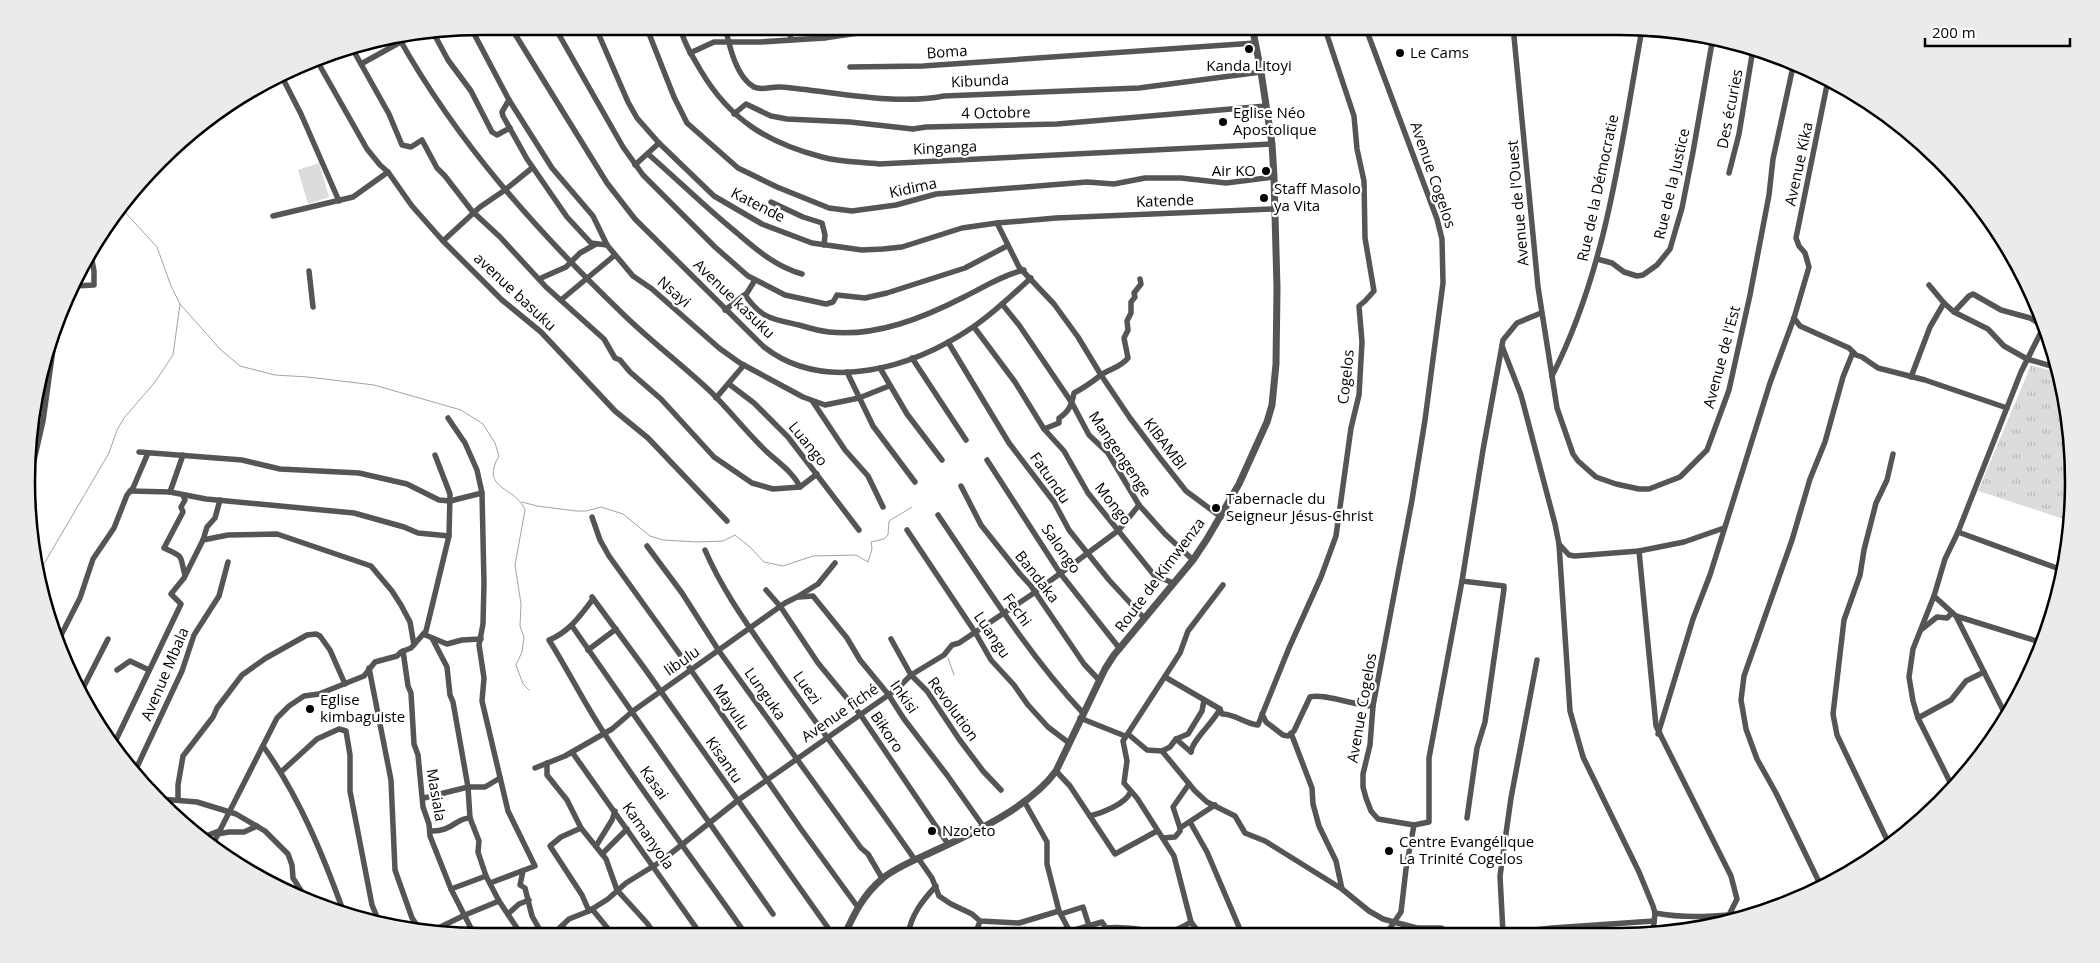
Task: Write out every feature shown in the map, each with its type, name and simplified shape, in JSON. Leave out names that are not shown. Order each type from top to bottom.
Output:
[{"type":"street","name":"Nsayi","points":[[475,35],[509,100],[556,174],[596,221],[607,245],[633,276],[654,291],[719,348],[744,365],[787,389],[812,400],[825,405],[859,398],[889,386]]},
{"type":"street","name":"Avenue kasuku","points":[[516,35],[607,183],[636,219],[764,348],[787,363],[811,371],[848,372],[880,368],[912,358],[948,342],[974,327],[1032,278]]},
{"type":"street","points":[[559,35],[635,165],[715,247],[756,280],[785,295],[830,303],[837,295],[865,298],[965,268],[1007,246]]},
{"type":"street","name":"Katende","points":[[599,35],[628,102],[638,118],[659,143],[714,196],[768,227],[812,243],[862,250],[882,249],[902,247],[962,228],[997,223],[1056,218],[1274,209]]},
{"type":"street","name":"Kidima","points":[[649,35],[666,78],[687,123],[738,168],[776,187],[829,208],[852,210],[896,205],[936,194],[1087,182],[1114,184],[1145,178],[1226,183],[1274,177]]},
{"type":"street","name":"Kinganga","points":[[683,35],[690,52],[714,92],[734,114],[751,128],[778,142],[822,157],[879,164],[1272,144]]},
{"type":"street","name":"Kibunda","points":[[727,35],[742,73],[755,87],[779,87],[858,96],[927,99],[944,96],[1139,88],[1261,72]]},
{"type":"street","points":[[790,35],[791,40]]},
{"type":"street","points":[[690,52],[714,42],[791,40],[824,38],[837,35]]},
{"type":"street","name":"Route de Kimwenza","points":[[848,928],[858,906],[882,878],[983,826],[1024,801],[1050,779],[1099,680],[1114,655],[1192,560],[1221,517],[1239,484],[1261,435],[1274,394],[1277,275],[1274,177],[1272,144],[1253,35]]},
{"type":"street","name":"Cogelos","points":[[1220,709],[1222,714],[1230,714],[1257,726],[1321,576],[1336,536],[1351,428],[1359,395],[1362,342],[1359,306],[1374,291],[1365,238],[1364,181],[1357,149],[1354,116],[1327,35]]},
{"type":"street","name":"Avenue Cogelos","points":[[1368,35],[1437,219],[1442,238],[1443,283],[1412,500],[1373,706],[1370,745],[1363,774],[1363,787],[1368,804],[1378,819],[1414,825]]},
{"type":"street","name":"Avenue de l'Ouest","points":[[1514,35],[1541,313],[1552,376]]},
{"type":"street","name":"Rue de la Démocratie","points":[[1552,376],[1575,330],[1607,222],[1641,36]]},
{"type":"street","points":[[436,38],[448,60],[471,91],[492,132],[496,135],[510,128]]},
{"type":"street","points":[[403,42],[429,88],[467,144],[570,263],[588,278],[640,330],[716,398],[772,458],[795,478],[800,487]]},
{"type":"street","name":"Boma","points":[[850,67],[923,66],[1254,43]]},
{"type":"street","points":[[361,64],[396,44]]},
{"type":"street","name":"Rue de la Justice","points":[[1597,259],[1612,263],[1624,272],[1637,276],[1650,270],[1670,249],[1682,208],[1712,45]]},
{"type":"street","points":[[355,54],[389,114],[402,145],[411,146],[422,140],[437,168],[468,207],[539,279],[604,339],[615,358],[620,360],[722,462],[760,486],[779,490],[800,487],[817,474]]},
{"type":"street","name":"Des écuries","points":[[1729,173],[1741,124],[1752,56]]},
{"type":"street","name":"avenue basuku","points":[[320,66],[362,143],[380,166],[388,172],[412,206],[443,241],[502,300],[541,332],[615,411],[648,438],[727,521]]},
{"type":"street","name":"Avenue de l'Est","points":[[1552,376],[1557,408],[1573,454],[1596,477],[1616,484],[1649,489],[1680,477],[1707,450],[1728,390],[1746,314],[1769,195],[1773,159],[1792,70]]},
{"type":"street","points":[[284,81],[301,114],[339,201]]},
{"type":"street","name":"Avenue Kika","points":[[1658,734],[1693,619],[1710,575],[1770,382],[1794,318],[1809,267],[1796,238],[1827,87]]},
{"type":"street","points":[[509,100],[502,114],[532,168],[567,217],[588,241],[607,245]]},
{"type":"street","name":"4 Octobre","points":[[734,114],[746,104],[770,116],[850,122],[914,130],[926,127],[1057,124],[1266,106]]},
{"type":"street","points":[[635,165],[659,143]]},
{"type":"street","points":[[648,154],[686,190],[767,258],[791,271],[802,274]]},
{"type":"street","points":[[443,241],[532,168]]},
{"type":"street","points":[[273,216],[353,197],[388,172]]},
{"type":"street","points":[[771,202],[803,217],[822,223],[825,235],[824,245]]},
{"type":"street","points":[[997,223],[1007,246],[1020,267],[1054,304],[1078,336],[1101,375]]},
{"type":"street","points":[[539,279],[560,270],[580,253],[596,244]]},
{"type":"street","points":[[561,300],[615,255]]},
{"type":"street","points":[[80,286],[94,285],[92,263]]},
{"type":"street","points":[[744,295],[762,314],[776,320],[830,332],[860,332],[889,327],[937,311],[988,284],[1024,270]]},
{"type":"street","points":[[309,271],[313,306]]},
{"type":"street","points":[[1044,429],[1060,423],[1059,418],[1066,414],[1072,403],[1074,393],[1094,382],[1101,375],[1123,364],[1128,358],[1124,338],[1128,330],[1127,321],[1131,313],[1131,302],[1135,298],[1134,293],[1140,284],[1140,279]]},
{"type":"street","points":[[726,310],[744,295],[756,280]]},
{"type":"street","points":[[1929,285],[1954,312],[1988,329],[2004,346],[2026,359],[2050,366]]},
{"type":"street","points":[[1954,312],[1973,294],[2001,310],[2035,321]]},
{"type":"street","points":[[1912,377],[1930,327],[1944,303]]},
{"type":"street","name":"Mangengenge","points":[[1002,304],[1019,325],[1072,403],[1089,435],[1108,453],[1139,505],[1192,560]]},
{"type":"street","points":[[1390,928],[1401,912],[1414,825],[1425,824],[1429,822],[1430,818],[1429,758],[1462,581],[1502,346],[1507,334],[1517,323],[1541,313]]},
{"type":"street","points":[[1794,318],[1800,326],[1849,348],[1856,355],[1878,368],[2007,408]]},
{"type":"street","name":"Mongo","points":[[974,327],[1015,382],[1044,429],[1064,451],[1088,494],[1154,575],[1173,583]]},
{"type":"street","points":[[1949,781],[1918,718],[1909,677],[1913,649],[1934,596],[1945,559],[1958,532],[2026,359],[2040,334]]},
{"type":"street","name":"Fatundu","points":[[948,342],[1009,443],[1054,502],[1069,530],[1109,580],[1144,618]]},
{"type":"street","points":[[1502,346],[1523,404],[1543,474],[1559,544],[1570,711],[1584,757],[1639,872],[1655,913],[1654,926]]},
{"type":"street","points":[[1818,881],[1776,793],[1756,759],[1746,729],[1741,700],[1744,676],[1792,540],[1810,479],[1825,442],[1843,377],[1853,352]]},
{"type":"street","points":[[912,358],[966,440]]},
{"type":"street","points":[[36,451],[51,364]]},
{"type":"street","points":[[716,398],[744,365]]},
{"type":"street","points":[[880,368],[889,386],[925,436],[928,444],[942,460]]},
{"type":"street","points":[[848,372],[873,426],[915,482]]},
{"type":"street","name":"KIBAMBI","points":[[1101,375],[1130,418],[1186,491],[1221,517]]},
{"type":"street","name":"Luango","points":[[729,384],[754,403],[776,424],[859,530]]},
{"type":"street","name":"Luango","points":[[812,400],[845,450],[868,476],[883,507]]},
{"type":"street","points":[[448,418],[465,443],[477,470],[482,493],[484,583],[483,624],[479,645],[484,678],[482,701],[508,811],[535,866],[490,883]]},
{"type":"street","points":[[138,452],[242,460],[280,469],[359,473],[407,484],[434,499],[450,500],[482,493]]},
{"type":"street","points":[[62,633],[80,598],[93,559],[114,528],[127,495],[148,453]]},
{"type":"street","points":[[215,840],[272,725],[289,706],[306,695],[319,694],[364,676],[375,662],[396,656],[414,645],[426,630],[449,536],[450,500],[448,487],[435,454]]},
{"type":"street","points":[[1886,839],[1837,735],[1833,714],[1844,620],[1860,575],[1864,550],[1876,503],[1887,480],[1893,454]]},
{"type":"street","points":[[170,492],[183,455]]},
{"type":"street","name":"Salongo","points":[[987,460],[1060,573],[1120,649]]},
{"type":"street","name":"Bandaka","points":[[962,486],[981,525],[1035,592],[1084,664],[1099,680]]},
{"type":"street","points":[[130,491],[170,492],[220,500],[354,513],[418,533],[449,536]]},
{"type":"street","points":[[183,495],[185,500],[181,507],[182,512],[164,548],[179,555],[183,560],[185,575]]},
{"type":"street","points":[[117,739],[181,604],[171,594],[185,575],[203,540],[207,527],[215,518],[220,500]]},
{"type":"street","name":"Avenue fiché","points":[[560,928],[569,919],[590,910],[654,866],[737,801],[888,694],[911,675],[944,655],[952,645],[1035,592],[1119,530],[1139,505]]},
{"type":"street","name":"Fechi","points":[[938,515],[1003,614],[1051,679],[1067,694],[1082,716]]},
{"type":"street","name":"Mayulu","points":[[592,517],[600,540],[609,556],[691,670],[767,781],[858,906]]},
{"type":"street","points":[[1559,544],[1570,555],[1575,556],[1639,550],[1684,542],[1724,528]]},
{"type":"street","name":"Luangu","points":[[907,530],[975,632],[991,660],[1014,685],[1028,706],[1048,727],[1069,743]]},
{"type":"street","points":[[1958,532],[2056,568]]},
{"type":"street","points":[[203,540],[228,534],[276,534],[371,566],[401,605],[410,622],[414,645]]},
{"type":"street","name":"Lunguka","points":[[648,546],[682,593],[719,651],[861,848],[868,854],[882,878]]},
{"type":"street","name":"Luezi","points":[[705,550],[714,572],[732,603],[826,738],[936,886],[939,896],[972,914],[980,921]]},
{"type":"street","points":[[1639,550],[1646,637],[1658,734],[1731,876],[1737,899],[1730,914]]},
{"type":"street","name":"Avenue Mbala","points":[[138,766],[182,672],[194,635],[219,596],[228,562]]},
{"type":"street","name":"libulu","points":[[535,768],[572,752],[612,729],[633,711],[780,606],[818,584],[835,564]]},
{"type":"street","points":[[1462,581],[1504,586],[1485,722],[1477,748],[1467,818]]},
{"type":"street","points":[[1196,928],[1191,922],[1176,860],[1134,794],[1130,793],[1123,781],[1127,761],[1123,745],[1127,735],[1180,653],[1188,631],[1223,585]]},
{"type":"street","name":"Bikoro","points":[[766,590],[780,606],[818,663],[860,714],[948,844]]},
{"type":"street","name":"Inkisi","points":[[797,597],[813,596],[847,638],[860,660],[888,694],[904,719],[983,826]]},
{"type":"street","points":[[1934,596],[1954,614],[2003,709]]},
{"type":"street","name":"Kisantu","points":[[572,626],[592,598],[828,928]]},
{"type":"street","points":[[1920,630],[1937,617],[1947,618],[1954,614],[2035,641]]},
{"type":"street","points":[[572,626],[773,914]]},
{"type":"street","name":"Kasai","points":[[572,626],[549,640],[570,679],[604,733],[701,874],[741,928]]},
{"type":"street","points":[[588,650],[616,629]]},
{"type":"street","points":[[178,800],[178,785],[183,756],[242,675],[266,658],[307,635],[316,634],[320,636],[330,650],[345,684]]},
{"type":"street","points":[[423,634],[447,644],[462,640],[481,639]]},
{"type":"street","points":[[432,638],[447,667],[450,695],[453,702],[468,786],[470,818],[478,841],[478,852],[486,876],[499,901],[517,928]]},
{"type":"street","points":[[84,685],[108,639]]},
{"type":"street","name":"Revolution","points":[[891,639],[911,675],[927,691],[959,739],[983,771],[1001,790]]},
{"type":"street","name":"Masiala","points":[[404,651],[411,693],[414,744],[418,755],[424,798],[423,807],[433,843],[452,889],[471,928]]},
{"type":"street","points":[[1504,928],[1500,876],[1511,798],[1537,660]]},
{"type":"street","points":[[117,670],[130,661],[149,670]]},
{"type":"street","points":[[369,668],[391,780],[395,870],[414,922]]},
{"type":"street","points":[[1918,718],[1951,700],[1966,681],[1984,672]]},
{"type":"street","points":[[1165,677],[1220,709],[1208,729],[1192,745],[1191,752],[1176,739]]},
{"type":"street","points":[[1262,714],[1266,722],[1283,735],[1288,736],[1295,729],[1310,697],[1321,695],[1330,699],[1373,706]]},
{"type":"street","points":[[1082,716],[1127,735],[1147,750],[1162,751],[1170,747],[1176,739],[1188,734],[1199,717],[1204,700]]},
{"type":"street","points":[[1199,717],[1199,722],[1208,729]]},
{"type":"street","points":[[281,772],[321,736],[339,728],[346,731],[350,754],[350,790],[372,905],[376,915]]},
{"type":"street","points":[[1291,733],[1312,788],[1313,804],[1319,826],[1336,861],[1342,889]]},
{"type":"street","points":[[263,746],[281,772],[318,845],[341,905]]},
{"type":"street","points":[[1162,751],[1206,802],[1235,816],[1245,833],[1265,841],[1342,889],[1369,911],[1383,919],[1416,928],[1441,928]]},
{"type":"street","name":"Kamanyola","points":[[572,752],[697,928]]},
{"type":"street","points":[[548,763],[547,775],[567,800],[582,828],[606,859],[617,890],[650,928]]},
{"type":"street","points":[[1056,770],[1070,786],[1115,854],[1157,831]]},
{"type":"street","points":[[424,798],[468,786],[488,786],[500,778]]},
{"type":"street","points":[[1180,828],[1173,807],[1189,784]]},
{"type":"street","points":[[1090,816],[1128,798],[1130,793]]},
{"type":"street","points":[[169,799],[197,802],[236,814],[257,826],[277,841],[288,854],[292,865],[293,878],[300,889]]},
{"type":"street","points":[[1024,801],[1047,842],[1047,864],[1060,913],[1068,928]]},
{"type":"street","points":[[1163,838],[1174,837],[1180,831],[1180,828],[1215,805]]},
{"type":"street","points":[[596,846],[612,820],[615,811]]},
{"type":"street","points":[[430,831],[443,831],[464,818],[470,818]]},
{"type":"street","points":[[1190,822],[1207,852],[1239,928]]},
{"type":"street","points":[[209,835],[218,832],[244,832],[257,826]]},
{"type":"street","points":[[582,828],[561,837],[550,846],[590,910],[607,928]]},
{"type":"street","points":[[602,854],[627,829]]},
{"type":"street","points":[[523,871],[520,885],[525,888],[532,916],[539,928]]},
{"type":"street","points":[[452,889],[486,876]]},
{"type":"street","points":[[910,928],[912,918],[921,902],[936,886]]},
{"type":"street","points":[[508,914],[519,904],[529,900]]},
{"type":"street","points":[[442,926],[499,901]]},
{"type":"street","points":[[978,928],[980,921],[1018,923],[1083,907],[1090,928]]},
{"type":"street","points":[[1655,913],[1717,917]]},
{"type":"street","points":[[1583,928],[1654,921]]},
{"type":"street","points":[[1080,928],[1102,922],[1106,928],[1128,926],[1141,928]]},
{"type":"street","points":[[1183,928],[1191,922]]},
{"type":"green space","points":[[319,163],[329,197],[308,204],[298,170]]},
{"type":"green space","points":[[2031,365],[2051,371],[2061,423],[2064,452],[2063,519],[1978,491]]},
{"type":"waterway","points":[[43,565],[109,453],[117,430],[124,418],[155,382],[173,355],[180,304],[171,286],[157,247],[125,212]]},
{"type":"waterway","points":[[180,304],[220,349],[240,366],[275,375],[374,385],[461,410],[483,424],[495,443],[499,456],[493,475],[496,482],[514,496],[525,510],[515,565],[521,604],[520,626],[524,637],[522,652],[516,665],[523,684],[529,690]]},
{"type":"waterway","points":[[522,502],[576,511],[586,511],[601,507],[623,514],[650,536],[663,540],[723,541],[735,535],[764,562],[783,566],[813,556],[856,555],[868,562],[872,549],[871,542],[884,539],[888,535],[889,521],[912,507]]},
{"type":"waterway","points":[[948,658],[954,675]]},
{"type":"place","name":"Kanda Litoyi","points":[[1249,49]]},
{"type":"place","name":"Le Cams","points":[[1400,53]]},
{"type":"place","name":"Eglise Néo Apostolique","points":[[1223,122]]},
{"type":"place","name":"Air KO","points":[[1266,171]]},
{"type":"place","name":"Staff Masolo ya Vita","points":[[1264,198]]},
{"type":"place","name":"Tabernacle du Seigneur Jésus-Christ","points":[[1216,508]]},
{"type":"place","name":"Eglise kimbaguiste","points":[[310,709]]},
{"type":"place","name":"Nzo'eto","points":[[932,831]]},
{"type":"place","name":"Centre Evangélique La Trinité Cogelos","points":[[1389,851]]}]
